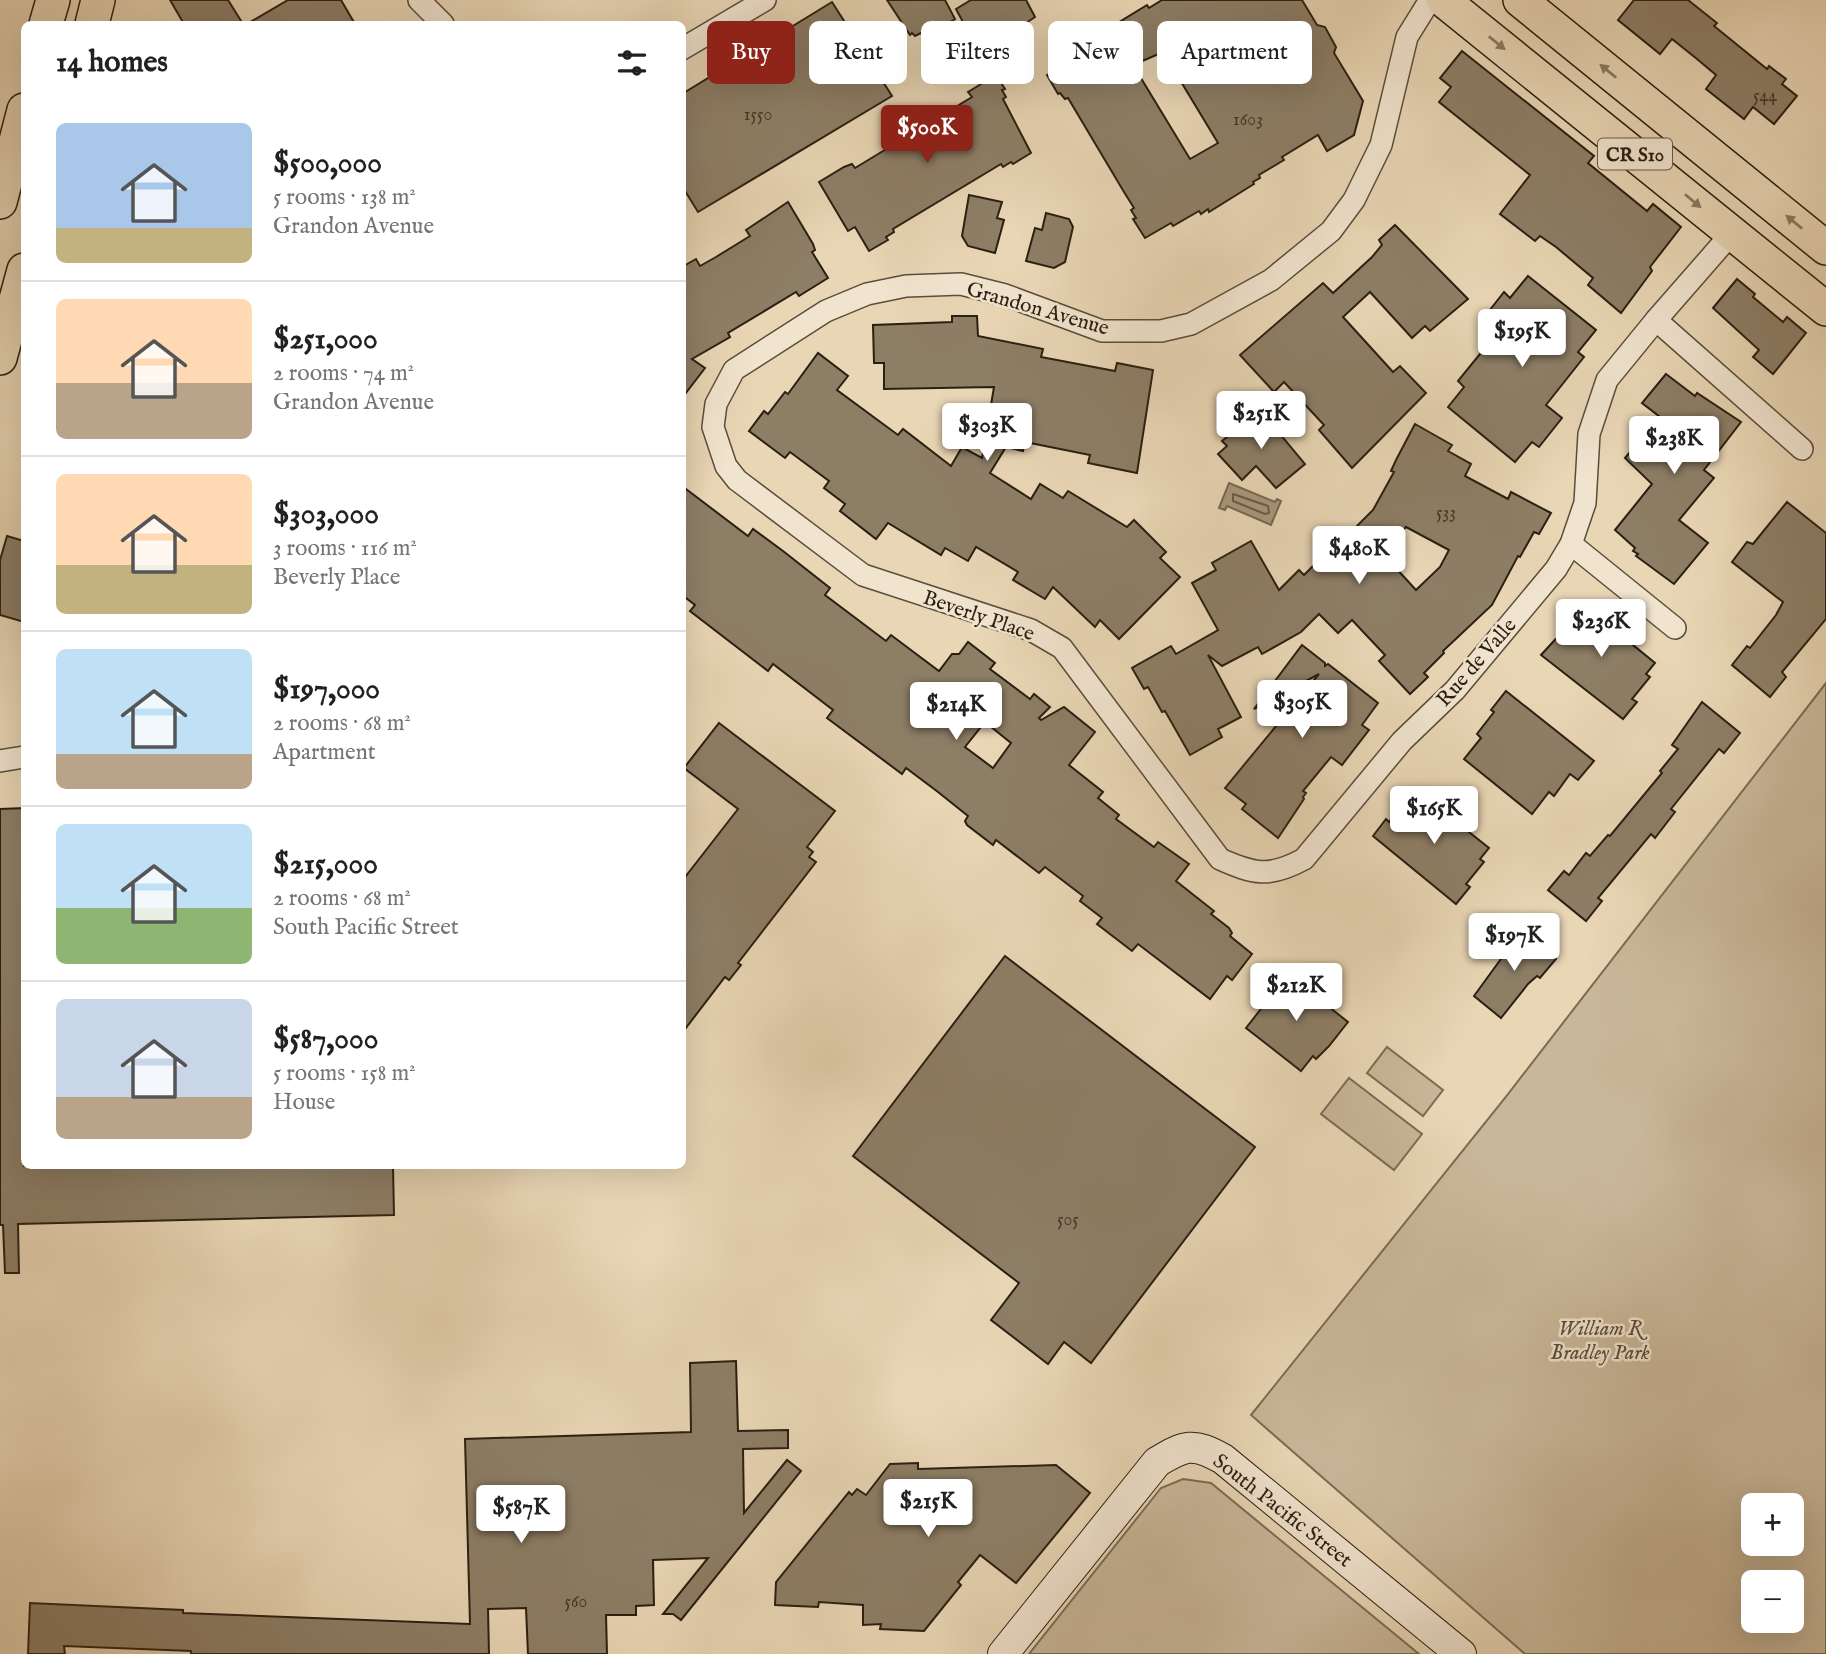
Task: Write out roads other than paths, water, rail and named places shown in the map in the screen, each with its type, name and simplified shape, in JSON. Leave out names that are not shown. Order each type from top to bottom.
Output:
[{"type":"main road","points":[[47,21],[53,0]]},
{"type":"main road","points":[[93,21],[99,0]]},
{"type":"main road","name":"CR S10","points":[[1443,0],[1826,309]]},
{"type":"main road","name":"CR S10","points":[[1520,0],[1826,248]]},
{"type":"main road","points":[[0,202],[21,122]]},
{"type":"main road","points":[[0,358],[21,281]]},
{"type":"street","points":[[419,0],[440,21]]},
{"type":"street","points":[[686,47],[765,0]]},
{"type":"street","name":"Grandon Avenue","points":[[734,370],[826,311],[867,295],[906,286],[961,284],[1004,295],[1102,331],[1161,331],[1191,324],[1271,279],[1331,231],[1354,200],[1381,145],[1407,37],[1430,0]]},
{"type":"street","name":"Rue de Valle","points":[[1304,859],[1402,741],[1455,690],[1556,569],[1571,544],[1585,503],[1589,434],[1607,380],[1732,233]]},
{"type":"street","points":[[1656,320],[1802,449]]},
{"type":"street","name":"Beverly Place","points":[[734,370],[716,404],[713,427],[726,466],[737,480],[863,575],[1031,630],[1062,648],[1220,859],[1252,873],[1285,869],[1304,859]]},
{"type":"street","points":[[1571,544],[1675,628]]},
{"type":"street","points":[[0,761],[21,758]]},
{"type":"street","name":"South Pacific Street","points":[[1003,1654],[1157,1462],[1182,1447],[1207,1450],[1223,1458],[1461,1654]]},
{"type":"water","points":[[1229,483],[1275,502],[1277,499],[1281,501],[1271,525],[1227,506],[1225,510],[1219,508]]},
{"type":"park label","name":"William R Bradley Park","points":[[1600,1340]]}]
